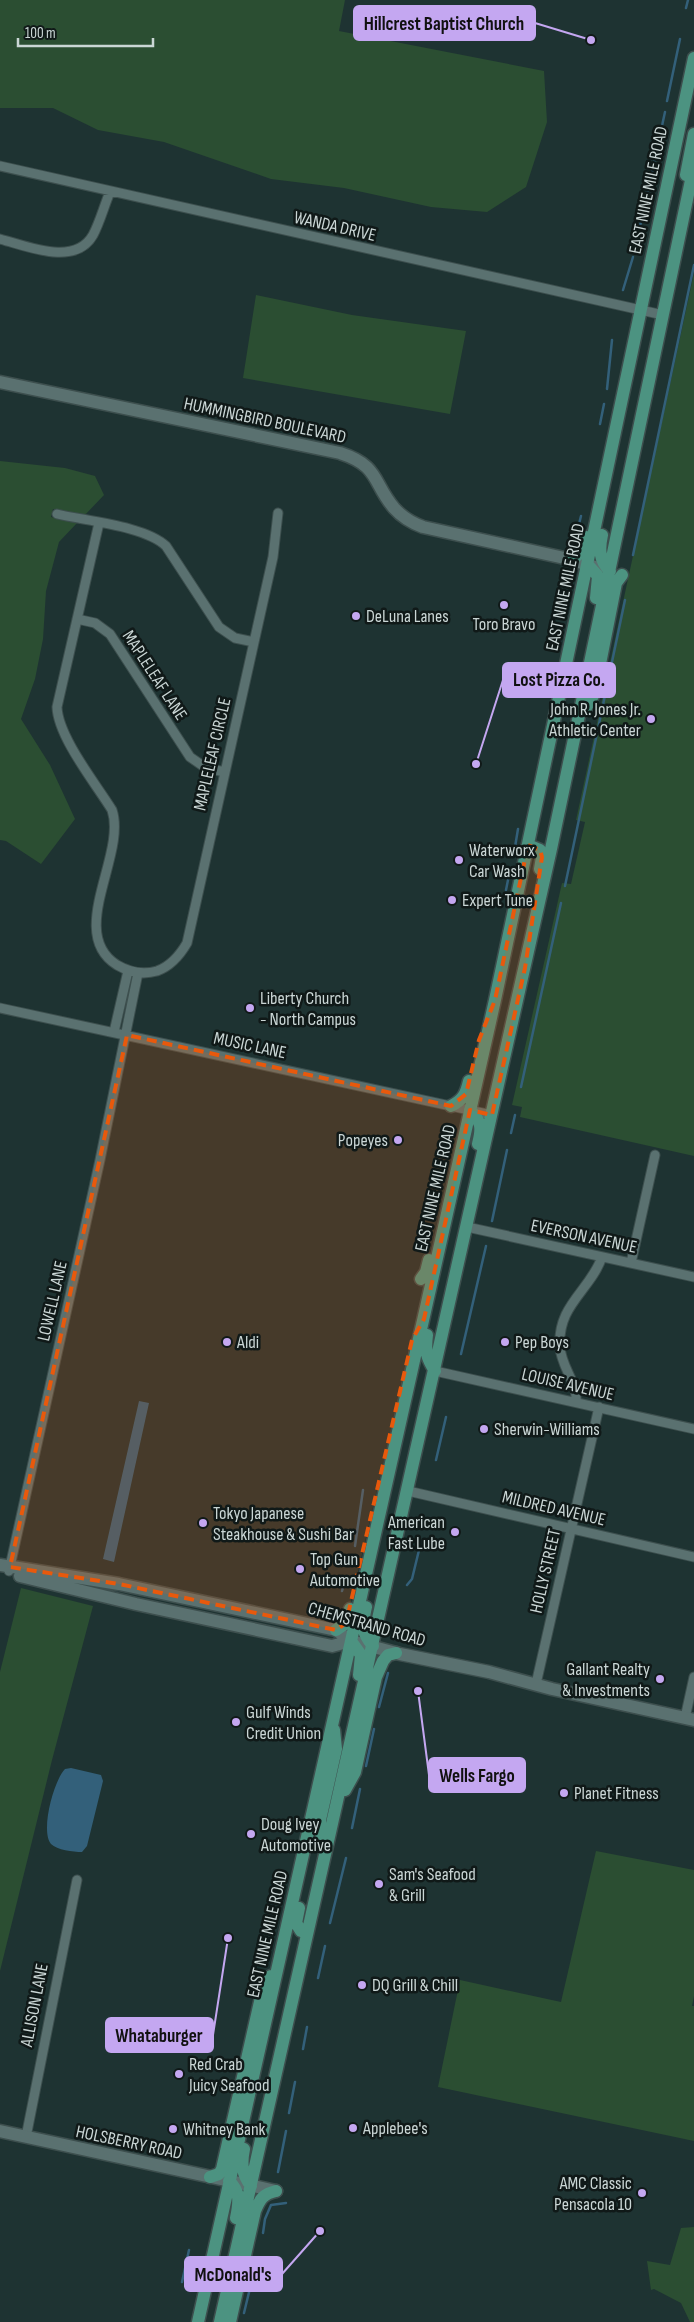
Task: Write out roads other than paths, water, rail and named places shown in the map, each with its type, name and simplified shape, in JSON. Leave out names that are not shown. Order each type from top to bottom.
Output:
[{"type":"main road","name":"EAST NINE MILE ROAD","points":[[198,2322],[495,1000],[626,381],[641,278],[657,236],[694,58]]},
{"type":"main road","points":[[672,271],[671,245],[694,134]]},
{"type":"main road","points":[[220,2322],[467,1228],[578,719],[616,573],[663,315],[694,166]]},
{"type":"main road","points":[[684,212],[694,182]]},
{"type":"main road","points":[[572,560],[582,551],[585,541],[638,309]]},
{"type":"main road","points":[[616,573],[604,565],[599,554],[629,403],[626,381]]},
{"type":"main road","points":[[559,813],[556,790],[599,583],[594,569],[588,565]]},
{"type":"main road","points":[[525,968],[532,907],[542,857],[540,850],[528,845]]},
{"type":"main road","points":[[451,1106],[459,1102],[466,1094],[480,1033],[495,1000]]},
{"type":"main road","points":[[467,1228],[463,1212],[481,1132],[479,1120],[470,1110]]},
{"type":"main road","points":[[421,1279],[426,1272],[451,1163],[462,1146]]},
{"type":"main road","points":[[428,1300],[429,1326],[425,1350],[426,1358],[435,1370]]},
{"type":"main road","points":[[336,1630],[346,1623],[350,1612],[412,1340],[424,1319]]},
{"type":"main road","points":[[373,1646],[365,1637],[364,1616],[399,1465],[398,1432]]},
{"type":"main road","points":[[280,2057],[279,2030],[360,1669],[362,1655],[351,1641]]},
{"type":"main road","points":[[338,1804],[355,1772],[376,1677],[388,1655],[396,1653]]},
{"type":"main road","points":[[322,1837],[320,1820],[336,1748],[333,1720]]},
{"type":"main road","points":[[301,1931],[296,1923],[307,1860],[304,1850]]},
{"type":"main road","points":[[252,2186],[244,2176],[242,2158],[283,1980],[280,1955]]},
{"type":"main road","points":[[210,2178],[219,2174],[222,2169],[262,1993],[280,1955]]},
{"type":"main road","points":[[213,2322],[238,2208],[239,2197],[236,2188],[229,2181]]},
{"type":"main road","points":[[230,2322],[255,2211],[259,2200],[266,2193],[276,2191]]},
{"type":"street","name":"WANDA DRIVE","points":[[0,166],[663,315]]},
{"type":"street","points":[[0,239],[57,252],[77,250],[89,241],[93,235],[110,192]]},
{"type":"street","name":"HUMMINGBIRD BOULEVARD","points":[[0,382],[340,453],[356,459],[370,469],[394,508],[412,523],[572,560],[616,573]]},
{"type":"street","name":"MAPLELEAF CIRCLE","points":[[99,523],[57,707],[63,732],[112,810],[116,820],[116,829],[96,921],[98,940],[106,956],[114,963],[138,973],[158,970],[168,966],[176,959],[186,943],[273,557],[278,513]]},
{"type":"street","points":[[57,514],[144,533],[160,540],[166,546],[219,627],[235,638],[254,642]]},
{"type":"street","name":"MAPLELEAF LANE","points":[[77,619],[95,623],[110,634],[190,757],[206,768],[225,772]]},
{"type":"street","points":[[114,1032],[128,970]]},
{"type":"street","points":[[127,1035],[138,973]]},
{"type":"street","name":"MUSIC LANE","points":[[0,1008],[492,1115]]},
{"type":"street","name":"LOWELL LANE","points":[[5,1569],[127,1035]]},
{"type":"street","points":[[631,1263],[655,1155]]},
{"type":"street","name":"EVERSON AVENUE","points":[[467,1228],[694,1277]]},
{"type":"street","points":[[576,1402],[575,1389],[562,1362],[560,1334],[567,1310],[598,1266],[602,1257]]},
{"type":"street","name":"LOUISE AVENUE","points":[[435,1370],[694,1429]]},
{"type":"street","name":"HOLLY STREET","points":[[536,1684],[599,1407]]},
{"type":"street","name":"MILDRED AVENUE","points":[[408,1492],[694,1557]]},
{"type":"street","name":"CHEMSTRAND ROAD","points":[[5,1569],[119,1584],[336,1630],[351,1641],[396,1653],[690,1719]]},
{"type":"street","name":"CHEMSTRAND ROAD","points":[[5,1569],[136,1604],[332,1646],[351,1641]]},
{"type":"street","points":[[690,1719],[694,1677]]},
{"type":"street","name":"ALLISON LANE","points":[[26,2137],[77,1880]]},
{"type":"street","name":"HOLSBERRY ROAD","points":[[0,2131],[276,2191]]},
{"type":"water","points":[[139,1401],[149,1403],[114,1562],[103,1559]]},
{"type":"water","points":[[71,1768],[101,1775],[103,1781],[87,1846],[82,1852],[57,1848],[51,1844],[48,1837],[48,1817],[53,1794],[65,1769]]},
{"type":"waterway","points":[[686,8],[688,0]]},
{"type":"waterway","points":[[667,101],[680,39]]},
{"type":"waterway","points":[[652,172],[665,112]]},
{"type":"waterway","points":[[635,248],[650,182]]},
{"type":"waterway","points":[[623,290],[633,257]]},
{"type":"waterway","points":[[633,555],[694,265]]},
{"type":"waterway","points":[[607,389],[612,340]]},
{"type":"waterway","points":[[600,424],[604,404]]},
{"type":"waterway","points":[[575,540],[581,516]]},
{"type":"waterway","points":[[565,886],[625,600]]},
{"type":"waterway","points":[[514,853],[518,829]]},
{"type":"waterway","points":[[506,890],[509,875]]},
{"type":"waterway","points":[[521,1087],[561,903]]},
{"type":"waterway","points":[[511,1133],[515,1115]]},
{"type":"waterway","points":[[492,1221],[507,1150]]},
{"type":"waterway","points":[[461,1354],[486,1246]]},
{"type":"waterway","points":[[436,1460],[446,1417]]},
{"type":"waterway","points":[[355,1546],[363,1490]]},
{"type":"waterway","points":[[407,1585],[412,1579],[420,1546]]},
{"type":"waterway","points":[[342,1591],[346,1577]]},
{"type":"waterway","points":[[379,1707],[388,1673]]},
{"type":"waterway","points":[[366,1766],[374,1729]]},
{"type":"waterway","points":[[352,1828],[360,1789]]},
{"type":"waterway","points":[[330,1923],[346,1858]]},
{"type":"waterway","points":[[318,1978],[325,1946]]},
{"type":"waterway","points":[[303,2049],[307,2027]]},
{"type":"waterway","points":[[289,2113],[295,2082]]},
{"type":"waterway","points":[[278,2172],[286,2131]]},
{"type":"waterway","points":[[263,2233],[265,2219],[271,2205],[286,2203]]},
{"type":"waterway","points":[[182,2282],[189,2250]]},
{"type":"waterway","points":[[244,2313],[252,2280]]},
{"type":"place","name":"Hillcrest Baptist Church","points":[[591,40]]},
{"type":"place","name":"Toro Bravo","points":[[504,605]]},
{"type":"place","name":"DeLuna Lanes","points":[[356,616]]},
{"type":"place","name":"John R. Jones Jr. Athletic Center","points":[[651,719]]},
{"type":"place","name":"Lost Pizza Co.","points":[[476,764]]},
{"type":"place","name":"Waterworx Car Wash","points":[[459,860]]},
{"type":"place","name":"Expert Tune","points":[[452,900]]},
{"type":"place","name":"Liberty Church - North Campus","points":[[250,1008]]},
{"type":"place","name":"Popeyes","points":[[398,1140]]},
{"type":"place","name":"Aldi","points":[[227,1342]]},
{"type":"place","name":"Pep Boys","points":[[505,1342]]},
{"type":"place","name":"Sherwin-Williams","points":[[484,1429]]},
{"type":"place","name":"Tokyo Japanese Steakhouse & Sushi Bar","points":[[203,1523]]},
{"type":"place","name":"American Fast Lube","points":[[455,1532]]},
{"type":"place","name":"Top Gun Automotive","points":[[300,1569]]},
{"type":"place","name":"Gallant Realty & Investments","points":[[660,1679]]},
{"type":"place","name":"Wells Fargo","points":[[418,1691]]},
{"type":"place","name":"Gulf Winds Credit Union","points":[[236,1722]]},
{"type":"place","name":"Planet Fitness","points":[[564,1793]]},
{"type":"place","name":"Doug Ivey Automotive","points":[[251,1834]]},
{"type":"place","name":"Sam's Seafood & Grill","points":[[379,1884]]},
{"type":"place","name":"Whataburger","points":[[228,1938]]},
{"type":"place","name":"DQ Grill & Chill","points":[[362,1985]]},
{"type":"place","name":"Red Crab Juicy Seafood","points":[[179,2074]]},
{"type":"place","name":"Applebee's","points":[[353,2128]]},
{"type":"place","name":"Whitney Bank","points":[[173,2129]]},
{"type":"place","name":"AMC Classic Pensacola 10","points":[[642,2193]]},
{"type":"place","name":"McDonald's","points":[[320,2231]]}]
